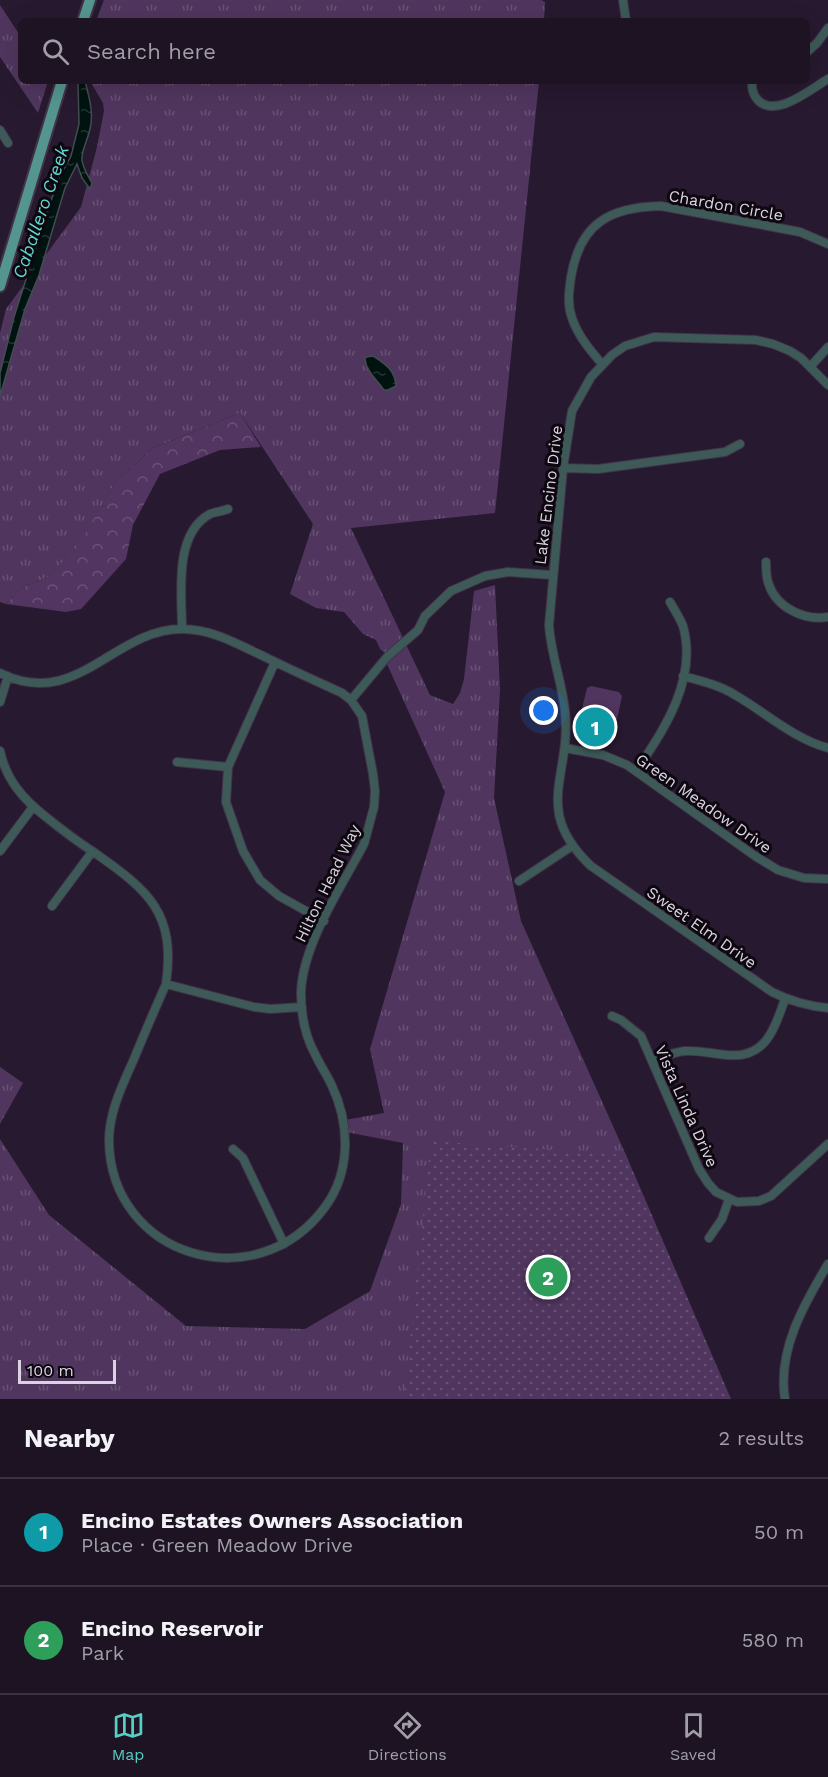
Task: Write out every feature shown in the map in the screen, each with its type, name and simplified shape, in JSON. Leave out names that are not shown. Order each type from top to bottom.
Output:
[{"type":"main road","points":[[84,18],[90,0]]},
{"type":"main road","points":[[0,286],[61,84]]},
{"type":"street","points":[[623,0],[626,18]]},
{"type":"street","points":[[810,49],[828,28]]},
{"type":"street","points":[[752,84],[754,96],[761,103],[775,107],[785,104],[828,79]]},
{"type":"street","points":[[0,130],[8,143]]},
{"type":"street","name":"Chardon Circle","points":[[602,364],[585,345],[569,309],[568,296],[575,256],[591,231],[611,214],[641,206],[661,206],[800,232],[828,244]]},
{"type":"street","name":"Lake Encino Drive","points":[[572,846],[562,827],[557,792],[565,748],[564,701],[549,635],[552,574],[563,468],[572,411],[580,394],[602,364],[625,346],[654,337],[707,337],[756,340],[773,344],[801,358],[828,385]]},
{"type":"street","points":[[810,367],[828,347]]},
{"type":"street","points":[[563,468],[598,469],[682,458],[725,452],[740,444]]},
{"type":"street","points":[[182,629],[183,555],[189,538],[209,515],[228,509]]},
{"type":"street","points":[[766,561],[770,588],[779,602],[786,608],[808,617],[828,617]]},
{"type":"street","points":[[0,702],[4,675],[41,682],[70,678],[140,638],[166,630],[182,629],[210,633],[342,693],[351,700],[387,657],[418,630],[425,616],[443,597],[485,576],[508,572],[552,574]]},
{"type":"street","points":[[636,771],[670,718],[683,676],[686,646],[680,620],[670,602]]},
{"type":"street","points":[[275,662],[228,767],[226,802],[236,835],[250,866],[260,880],[279,896],[324,921]]},
{"type":"street","points":[[683,676],[715,685],[734,694],[808,741],[828,748]]},
{"type":"street","name":"Hilton Head Way","points":[[0,751],[14,785],[33,807],[138,885],[157,909],[168,941],[169,962],[166,984],[111,1114],[110,1154],[117,1182],[131,1210],[159,1237],[200,1256],[233,1259],[265,1252],[284,1244],[299,1234],[326,1207],[340,1177],[345,1158],[345,1132],[339,1101],[309,1043],[302,1007],[302,984],[305,962],[364,844],[374,807],[373,774],[362,716],[351,700]]},
{"type":"street","name":"Green Meadow Drive","points":[[565,748],[603,755],[627,765],[754,856],[778,870],[804,878],[828,879]]},
{"type":"street","points":[[177,762],[228,767]]},
{"type":"street","points":[[0,851],[33,807]]},
{"type":"street","points":[[519,881],[572,846]]},
{"type":"street","name":"Sweet Elm Drive","points":[[572,846],[591,866],[771,992],[808,1006],[828,1008]]},
{"type":"street","points":[[52,906],[92,852]]},
{"type":"street","points":[[166,984],[254,1007],[270,1009],[302,1007]]},
{"type":"street","points":[[653,1060],[682,1051],[729,1056],[750,1054],[760,1049],[767,1040],[785,999]]},
{"type":"street","name":"Vista Linda Drive","points":[[612,1016],[627,1024],[641,1036],[699,1169],[716,1192],[729,1199]]},
{"type":"street","points":[[709,1239],[722,1219],[729,1199],[746,1202],[759,1201],[771,1196],[828,1144]]},
{"type":"street","points":[[233,1149],[243,1158],[284,1244]]},
{"type":"street","points":[[785,1399],[785,1363],[792,1337],[802,1311],[828,1264]]},
{"type":"green space","points":[[104,0],[541,0],[545,2],[544,18],[97,18]]},
{"type":"green space","points":[[0,5],[18,32],[18,84],[0,57]]},
{"type":"green space","points":[[18,84],[47,84],[38,113]]},
{"type":"green space","points":[[92,84],[539,84],[495,513],[351,528],[430,695],[453,704],[460,693],[464,679],[474,591],[495,585],[500,690],[494,798],[521,921],[626,1155],[623,1155],[728,1399],[0,1399],[0,1139],[49,1215],[186,1326],[305,1329],[370,1291],[401,1204],[403,1143],[346,1132],[345,1120],[384,1113],[370,1049],[445,792],[387,664],[385,653],[380,649],[376,640],[363,634],[344,612],[316,608],[290,594],[313,524],[240,413],[153,448],[115,483],[78,547],[48,577],[21,588],[6,604],[0,602],[0,333],[6,309],[81,207],[97,147],[104,111],[103,103]]},
{"type":"green space","points":[[240,413],[261,447],[220,450],[160,474],[133,525],[126,559],[81,609],[66,612],[6,604],[21,588],[48,577],[77,547],[115,483],[153,448]]},
{"type":"green space","points":[[591,686],[619,692],[622,696],[616,724],[612,727],[582,720],[580,717],[587,688]]},
{"type":"green space","points":[[0,1067],[23,1083],[0,1124]]},
{"type":"green space","points":[[431,1141],[626,1155],[731,1399],[404,1399]]},
{"type":"water","points":[[78,84],[86,84],[91,123],[82,161],[92,183],[90,189],[82,178],[77,164],[65,188],[39,275],[25,309],[0,396],[0,373],[14,317],[57,182],[71,156],[79,124]]},
{"type":"water","points":[[373,356],[391,372],[396,386],[384,390],[372,375],[365,359]]},
{"type":"place","name":"Encino Estates Owners Association","points":[[595,727]]},
{"type":"place","name":"Encino Reservoir","points":[[548,1277]]},
{"type":"water label","name":"Caballero Creek","points":[[41,212]]}]
